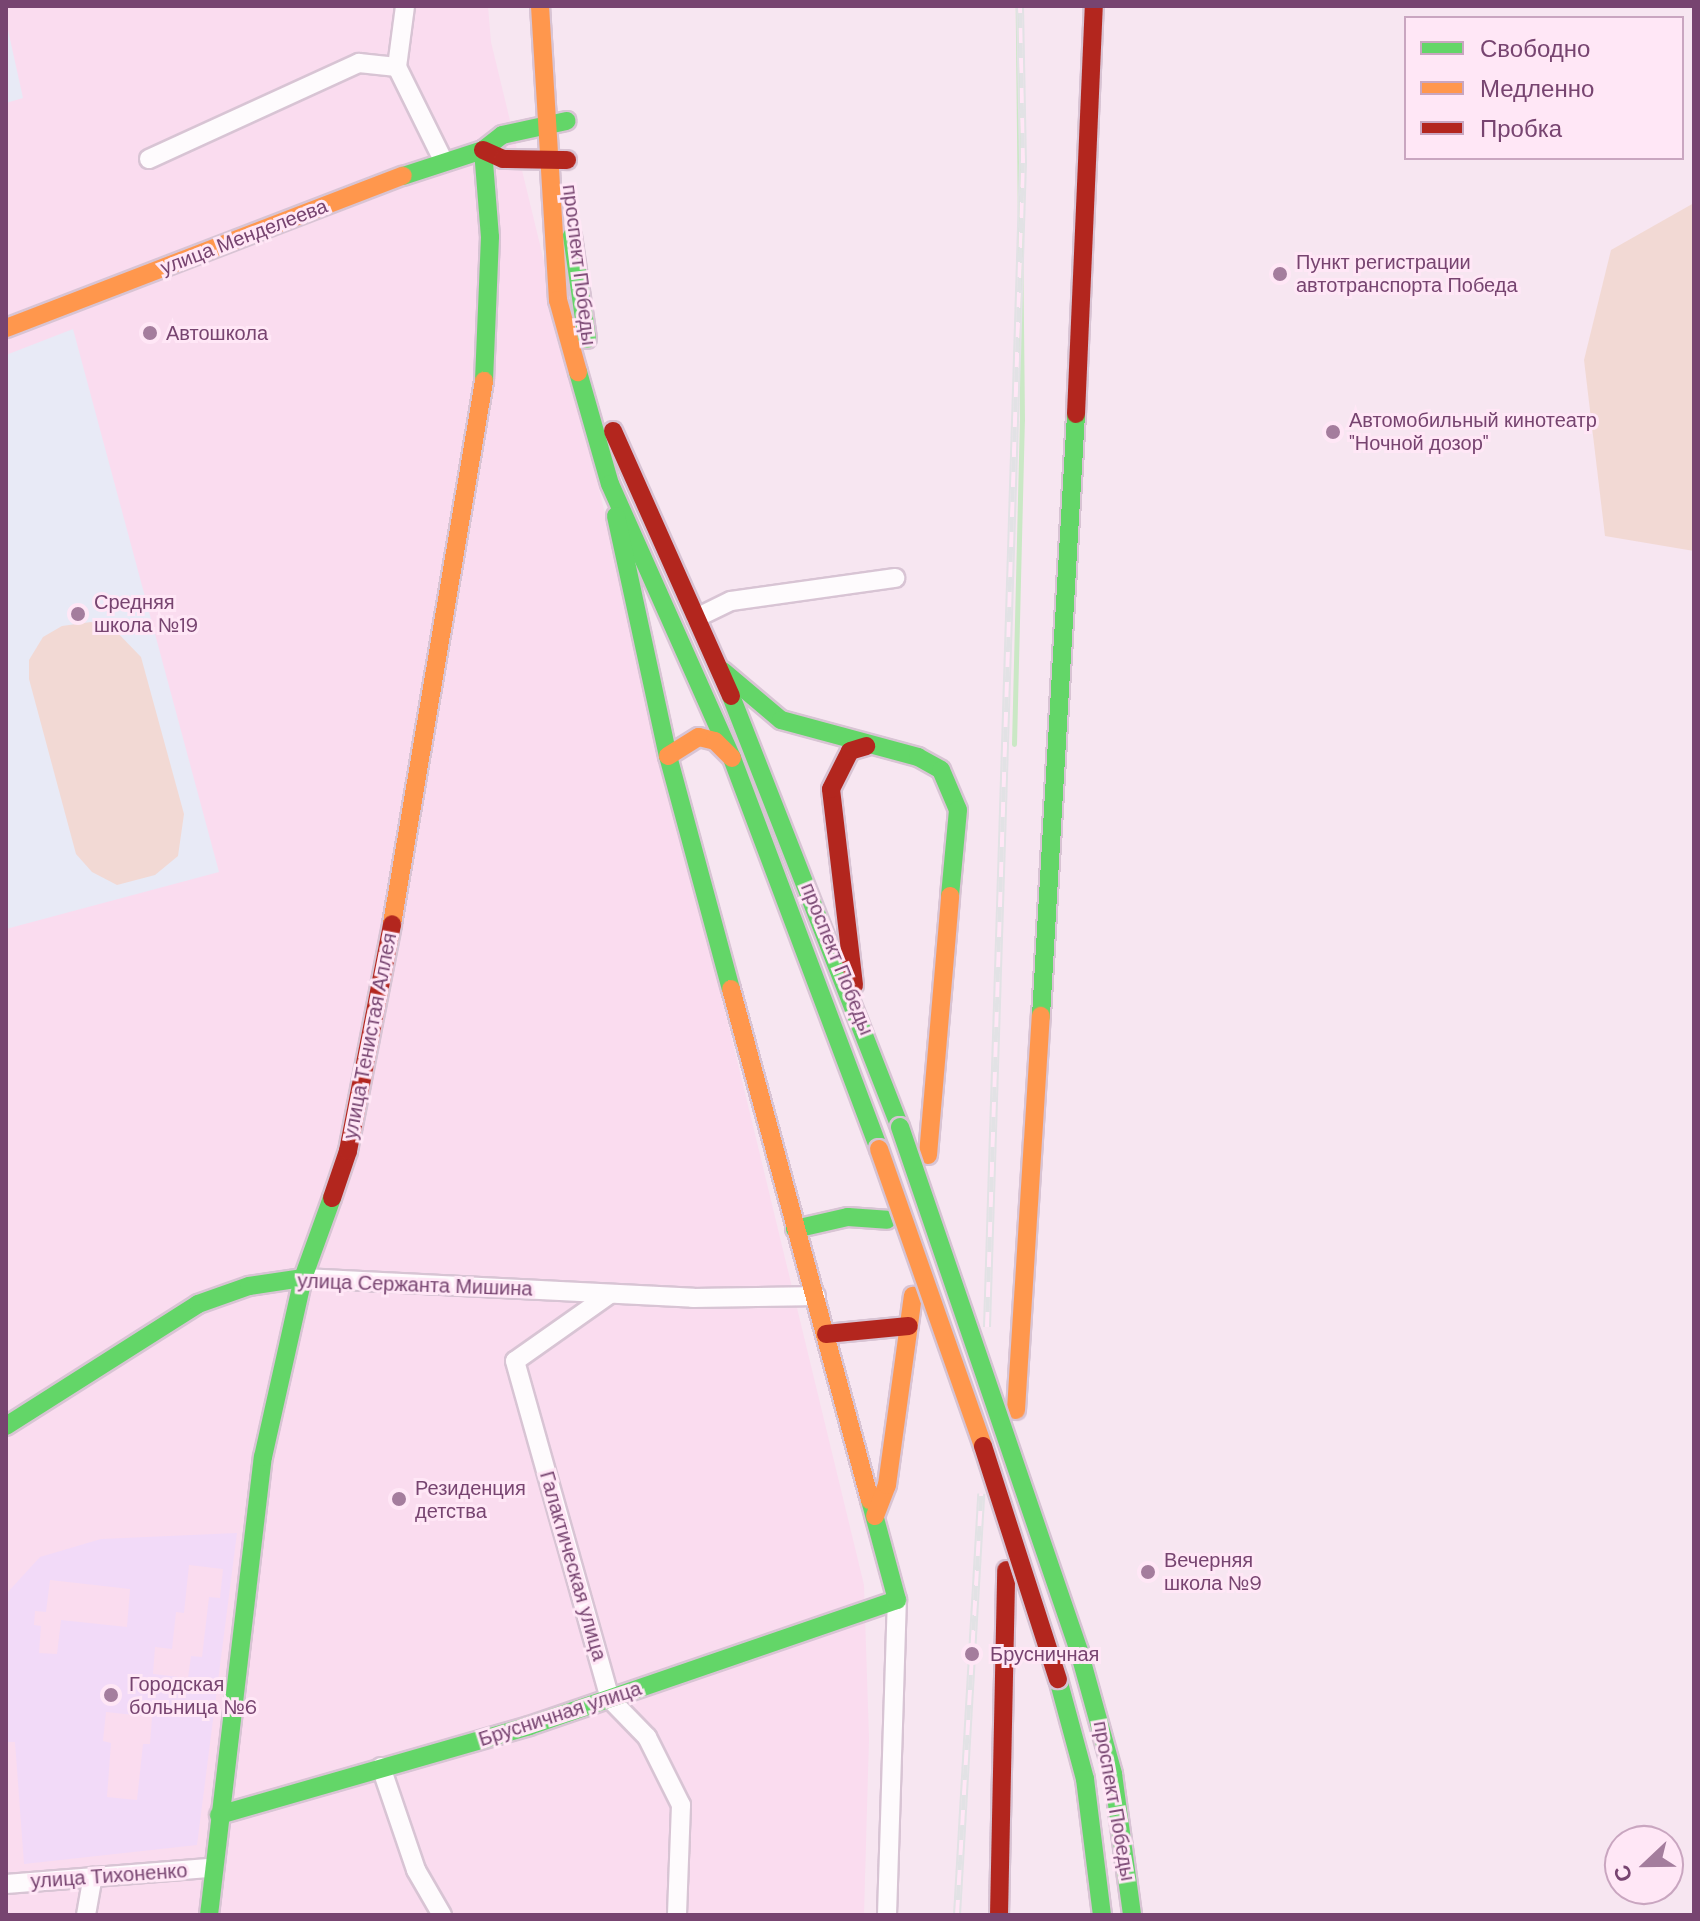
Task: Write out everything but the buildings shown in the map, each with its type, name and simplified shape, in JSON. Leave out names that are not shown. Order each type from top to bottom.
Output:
[{"type":"street","points":[[405,6],[397,67],[443,160]]},
{"type":"street","name":"проспект Победы","points":[[540,6],[558,300],[610,484],[732,758],[879,1149],[999,1491],[1058,1679],[1085,1779],[1102,1915]]},
{"type":"street","points":[[1016,1410],[1069,559],[1094,6]]},
{"type":"street","name":"проспект Победы","points":[[563,47],[567,160],[581,309],[606,412],[718,665],[857,1004],[1079,1651],[1113,1774],[1132,1915]]},
{"type":"street","points":[[149,159],[359,63],[397,67]]},
{"type":"street","name":"улица Менделеева","points":[[6,328],[443,160],[483,150],[502,135],[566,121]]},
{"type":"street","name":"улица Менделеева","points":[[483,150],[503,159],[567,160]]},
{"type":"street","name":"улица Тенистая Аллея","points":[[209,1915],[211,1868],[263,1457],[303,1278],[348,1151],[400,881],[484,389],[490,237],[483,150]]},
{"type":"street","points":[[610,484],[668,756],[897,1600],[887,1915]]},
{"type":"street","points":[[696,618],[731,601],[895,578]]},
{"type":"street","points":[[718,665],[781,720],[866,746],[918,757],[941,770],[958,810],[928,1155]]},
{"type":"street","points":[[668,756],[699,737],[715,741],[732,758]]},
{"type":"street","points":[[857,1004],[838,883],[831,789],[850,751],[866,746]]},
{"type":"street","points":[[795,1229],[848,1217],[887,1220]]},
{"type":"street","name":"улица Сержанта Мишина","points":[[6,1426],[198,1304],[249,1286],[303,1278],[610,1294],[816,1296]]},
{"type":"street","name":"Галактическая улица","points":[[610,1294],[515,1361],[610,1699],[647,1737],[681,1805],[677,1915]]},
{"type":"street","points":[[875,1516],[887,1485],[913,1296]]},
{"type":"street","points":[[826,1334],[909,1326]]},
{"type":"street","points":[[999,1915],[1006,1570]]},
{"type":"street","name":"Брусничная улица","points":[[219,1815],[610,1699],[897,1600]]},
{"type":"street","points":[[381,1767],[416,1870],[442,1915]]},
{"type":"street","name":"улица Тихоненко","points":[[6,1884],[211,1868]]},
{"type":"street","points":[[86,1915],[93,1877]]},
{"type":"shaded area","points":[[6,6],[488,6],[491,42],[864,1585],[869,1738],[864,1915],[6,1915]]},
{"type":"shaded area","points":[[6,21],[23,98],[6,103]]},
{"type":"shaded area","points":[[1694,203],[1694,551],[1605,536],[1584,360],[1611,250]]},
{"type":"shaded area","name":"Средняя школа №19","points":[[73,329],[219,872],[6,929],[6,355]]},
{"type":"shaded area","points":[[91,622],[112,627],[141,657],[184,814],[178,856],[155,875],[117,885],[92,872],[76,854],[29,679],[29,660],[43,637],[62,626]]},
{"type":"shaded area","name":"Городская больница №6","points":[[237,1533],[197,1845],[24,1864],[15,1742],[6,1742],[6,1594],[40,1557],[101,1539]],"holes":[[[189,1565],[223,1569],[220,1598],[209,1597],[202,1657],[191,1656],[188,1678],[153,1674],[155,1647],[172,1649],[176,1612],[184,1613]],[[50,1580],[130,1589],[127,1627],[61,1620],[57,1654],[39,1653],[41,1626],[34,1625],[35,1611],[46,1612]],[[106,1712],[152,1717],[150,1744],[143,1744],[137,1800],[107,1797],[111,1743],[103,1741]]]},
{"type":"waterway","points":[[1014,744],[1022,420],[1018,6]]},
{"type":"railway","points":[[987,1327],[1023,163],[1020,6]]},
{"type":"railway","points":[[957,1915],[981,1494]]},
{"type":"traffic: fast","points":[[403,176],[483,150],[502,135],[566,121]]},
{"type":"traffic: fast","points":[[483,150],[490,237],[484,381]]},
{"type":"traffic: fast","points":[[572,236],[587,339]]},
{"type":"traffic: fast","points":[[578,372],[610,484],[732,758],[879,1149]]},
{"type":"traffic: fast","points":[[1041,1016],[1076,414]]},
{"type":"traffic: fast","points":[[616,516],[668,756],[731,989]]},
{"type":"traffic: fast","points":[[723,671],[781,720],[918,757],[941,770],[958,810],[950,896]]},
{"type":"traffic: fast","points":[[731,696],[900,1127]]},
{"type":"traffic: fast","points":[[900,1127],[1079,1651]]},
{"type":"traffic: fast","points":[[209,1915],[263,1457],[303,1278],[332,1198]]},
{"type":"traffic: fast","points":[[795,1229],[848,1217],[887,1220]]},
{"type":"traffic: fast","points":[[6,1426],[198,1304],[249,1286],[303,1278]]},
{"type":"traffic: fast","points":[[219,1815],[529,1726],[897,1600],[870,1500]]},
{"type":"traffic: fast","points":[[1079,1651],[1113,1774],[1132,1915]]},
{"type":"traffic: fast","points":[[1058,1679],[1085,1779],[1102,1915]]},
{"type":"traffic: slow","points":[[540,6],[558,300],[578,372]]},
{"type":"traffic: slow","points":[[6,328],[403,176]]},
{"type":"traffic: slow","points":[[392,924],[484,381]]},
{"type":"traffic: slow","points":[[668,756],[699,737],[715,741],[732,758]]},
{"type":"traffic: slow","points":[[928,1155],[950,896]]},
{"type":"traffic: slow","points":[[731,989],[870,1500]]},
{"type":"traffic: slow","points":[[1016,1410],[1041,1016]]},
{"type":"traffic: slow","points":[[879,1149],[983,1446]]},
{"type":"traffic: slow","points":[[875,1516],[887,1485],[913,1296]]},
{"type":"traffic: jam","points":[[1076,414],[1094,6]]},
{"type":"traffic: jam","points":[[483,150],[503,159],[567,160]]},
{"type":"traffic: jam","points":[[613,431],[731,696]]},
{"type":"traffic: jam","points":[[854,985],[831,789],[850,751],[866,746]]},
{"type":"traffic: jam","points":[[332,1198],[348,1151],[392,924]]},
{"type":"traffic: jam","points":[[826,1334],[909,1326]]},
{"type":"traffic: jam","points":[[983,1446],[1058,1679]]},
{"type":"traffic: jam","points":[[999,1915],[1006,1570]]},
{"type":"place","name":"Пункт регистрации автотранспорта Победа","points":[[1280,274]]},
{"type":"place","name":"Автошкола","points":[[150,333]]},
{"type":"place","name":"Автомобильный кинотеатр \"Ночной дозор\"","points":[[1333,432]]},
{"type":"place","name":"Средняя школа №19","points":[[78,614]]},
{"type":"place","name":"Резиденция детства","points":[[399,1499]]},
{"type":"place","name":"Вечерняя школа №9","points":[[1148,1572]]},
{"type":"place","name":"Брусничная","points":[[972,1654]]},
{"type":"place","name":"Городская больница №6","points":[[111,1695]]}]
